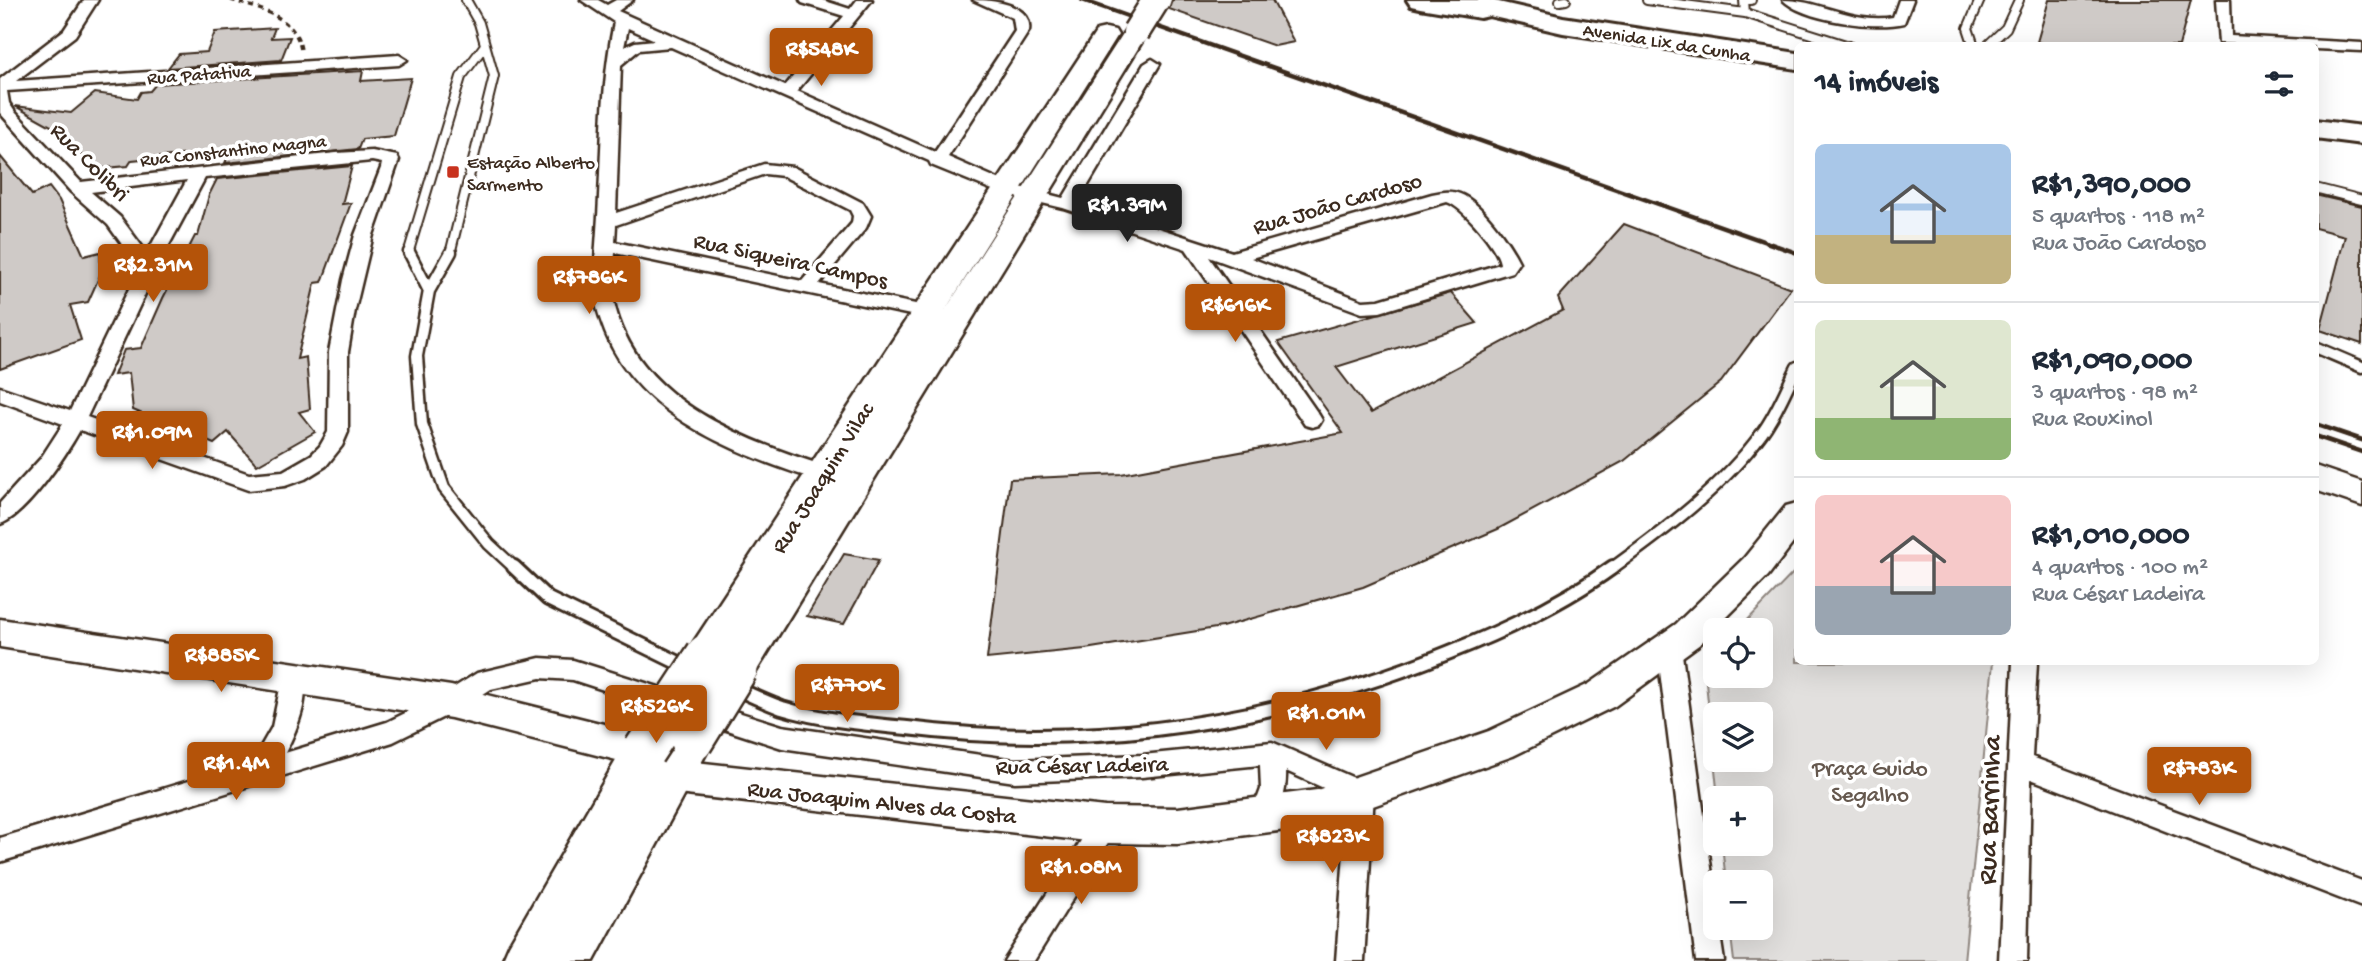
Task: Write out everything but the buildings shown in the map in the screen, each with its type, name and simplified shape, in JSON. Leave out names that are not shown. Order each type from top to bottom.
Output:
[{"type":"highway","points":[[1420,0],[1520,16]]},
{"type":"highway","name":"Avenida Lix da Cunha","points":[[1456,0],[1520,16],[1686,46],[1794,61]]},
{"type":"highway","name":"Avenida Lix da Cunha","points":[[1561,0],[1648,20],[1794,43]]},
{"type":"highway","points":[[2319,115],[2362,120]]},
{"type":"highway","points":[[2319,130],[2362,135]]},
{"type":"main road","name":"Rua Joaquim Vilac","points":[[525,961],[648,767],[716,669],[853,483],[1020,192],[1122,25],[1156,0]]},
{"type":"main road","name":"Rua Joaquim Vilac","points":[[569,961],[648,767],[692,741],[716,669],[823,473],[925,313],[1020,192]]},
{"type":"main road","points":[[2319,479],[2362,494]]},
{"type":"main road","name":"Rua Joaquim Alves da Costa","points":[[0,633],[451,702],[648,767],[1105,825],[1178,826],[1317,808],[1500,744],[1602,695],[1688,634],[1756,567],[1794,519]]},
{"type":"street","points":[[0,88],[70,33],[91,0]]},
{"type":"street","name":"Rua João Cardoso","points":[[588,0],[615,15],[937,161],[1020,192],[1068,204],[1232,258],[1350,303],[1372,307],[1506,268],[1510,262],[1502,247],[1461,202],[1449,197],[1232,258]]},
{"type":"street","points":[[626,0],[615,15],[604,298],[611,325],[628,360],[656,390],[698,422],[743,445],[853,483]]},
{"type":"street","points":[[807,0],[853,14]]},
{"type":"street","points":[[787,93],[865,0]]},
{"type":"street","points":[[937,161],[1022,31],[1023,23],[1019,15],[980,0]]},
{"type":"street","points":[[1790,0],[1805,8],[1880,24],[1895,22],[1902,16],[1906,0]]},
{"type":"street","points":[[2223,0],[2224,42]]},
{"type":"street","points":[[613,63],[635,46],[654,43],[682,44]]},
{"type":"street","points":[[2319,46],[2362,47]]},
{"type":"street","name":"Rua Patativa","points":[[0,88],[399,60]]},
{"type":"street","points":[[1068,204],[1152,64]]},
{"type":"street","name":"Rua Colibri","points":[[0,88],[1,103],[9,115],[77,188],[114,221],[148,267]]},
{"type":"street","name":"Rua Constantino Magna","points":[[76,421],[248,482],[265,483],[286,479],[320,460],[337,439],[340,423],[337,363],[340,340],[369,222],[391,162],[384,158],[361,156],[200,172],[77,188]]},
{"type":"street","points":[[609,221],[755,170],[788,170],[857,207],[862,216],[860,223],[807,287]]},
{"type":"street","points":[[0,516],[55,456],[76,421],[148,267],[200,172]]},
{"type":"street","points":[[1192,245],[1312,420]]},
{"type":"street","name":"Rua Siqueira Campos","points":[[606,246],[925,313]]},
{"type":"street","points":[[0,394],[76,421]]},
{"type":"street","points":[[1670,647],[1710,961]]},
{"type":"street","name":"Rua Barrinha","points":[[2013,961],[2025,665]]},
{"type":"street","name":"Rua César Ladeira","points":[[0,850],[393,731],[451,702],[485,680],[540,668],[573,670],[782,737],[1015,771],[1142,766],[1272,753],[1361,793]]},
{"type":"street","points":[[260,772],[281,737],[289,716],[293,695],[292,676]]},
{"type":"street","points":[[1264,816],[1274,789],[1272,753]]},
{"type":"street","points":[[2019,763],[2362,894]]},
{"type":"street","points":[[1350,961],[1361,793]]},
{"type":"street","points":[[1018,961],[1105,825]]},
{"type":"lane","points":[[466,0],[480,23],[494,76],[453,248],[429,291],[417,356],[422,424],[444,488],[489,544],[548,599],[716,669],[791,709],[898,729],[1002,737],[1142,732],[1235,718],[1337,692],[1434,660],[1526,618],[1585,587],[1684,517],[1759,438],[1794,373]]},
{"type":"lane","points":[[1647,0],[1745,13],[1836,42]]},
{"type":"lane","points":[[1745,13],[1744,0],[1751,0]]},
{"type":"lane","points":[[1973,42],[1969,29],[1980,0]]},
{"type":"lane","points":[[1991,42],[2006,28],[2019,0]]},
{"type":"lane","points":[[429,291],[408,254],[461,77],[485,45]]},
{"type":"lane","points":[[2319,189],[2362,200]]},
{"type":"lane","points":[[2319,349],[2362,367]]},
{"type":"path","points":[[231,0],[267,12],[288,24],[300,36],[302,48],[294,67]]},
{"type":"green space","name":"Praça Guido Segalho","points":[[1794,572],[1794,665],[1993,665],[1964,961],[1734,961],[1731,940],[1773,940],[1773,870],[1725,870],[1723,856],[1773,856],[1773,786],[1717,786],[1715,772],[1773,772],[1773,702],[1708,702],[1707,688],[1773,688],[1773,618],[1750,618]]},
{"type":"railway","points":[[1082,0],[1794,252]]},
{"type":"railway","points":[[2319,425],[2362,440]]},
{"type":"railway","points":[[2319,437],[2362,452]]},
{"type":"place","name":"Estação Alberto Sarmento","points":[[453,172]]}]
